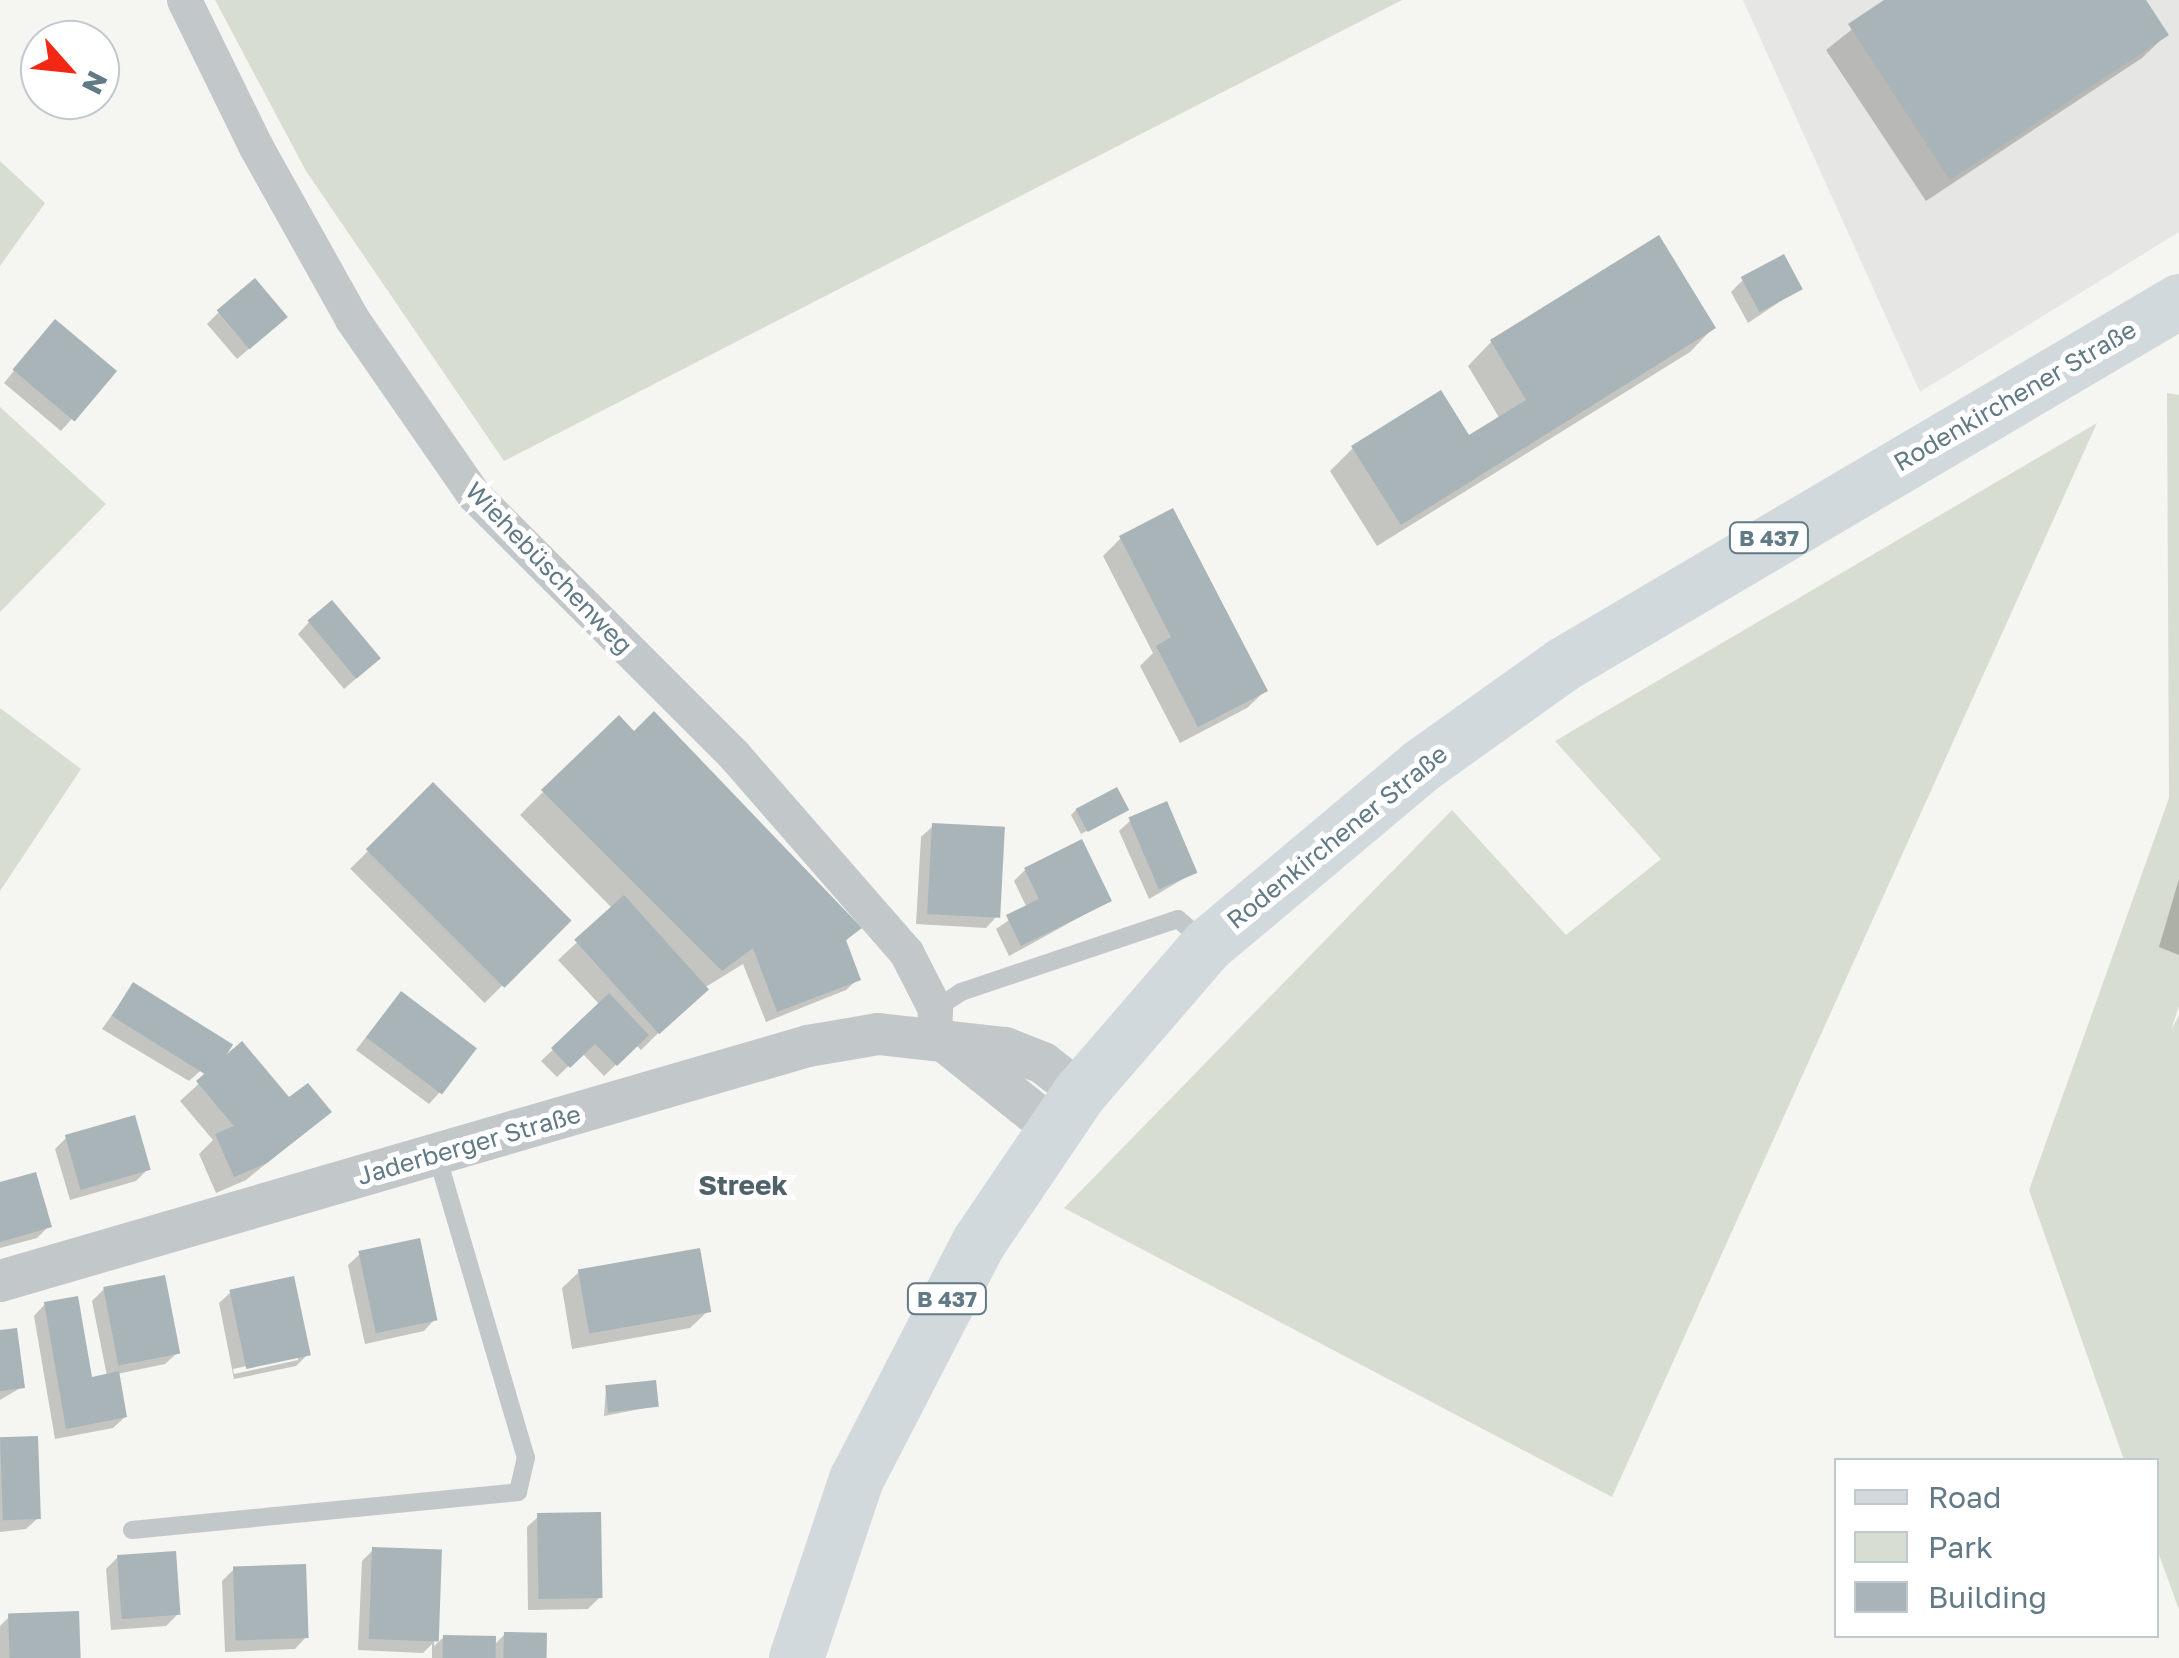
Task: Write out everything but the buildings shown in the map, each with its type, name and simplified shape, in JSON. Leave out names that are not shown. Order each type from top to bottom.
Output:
[{"type":"main road","name":"Rodenkirchener Straße","points":[[796,1658],[856,1479],[906,1371],[1066,1110],[1208,944],[1406,777],[1563,664],[2179,301]]},
{"type":"street","name":"Wiehebüschenweg","points":[[184,0],[256,147],[352,319],[474,496],[734,754],[906,952],[937,1029]]},
{"type":"street","points":[[937,1029],[1066,1110]]},
{"type":"street","name":"Jaderberger Straße","points":[[0,1281],[808,1046],[937,1029]]},
{"type":"lane","points":[[937,1029],[961,992],[1178,919],[1208,944]]},
{"type":"lane","points":[[132,1530],[518,1492],[526,1458],[437,1154]]},
{"type":"shaded area","points":[[1743,0],[2179,0],[2179,232],[1920,392]]},
{"type":"green space","points":[[215,0],[1402,0],[504,461],[306,171]]},
{"type":"green space","points":[[0,161],[45,203],[0,266]]},
{"type":"green space","points":[[2167,393],[2179,395],[2179,1006],[2171,1030],[2179,1015],[2179,1610],[2159,1555],[2159,1458],[2123,1458],[2029,1190],[2169,798]]},
{"type":"green space","points":[[0,407],[106,504],[0,612]]},
{"type":"green space","points":[[2097,423],[1612,1497],[1064,1208],[1452,810],[1566,935],[1661,859],[1555,741]]},
{"type":"green space","points":[[0,708],[81,769],[0,891]]},
{"type":"district","name":"Streek","points":[[743,1185]]}]
